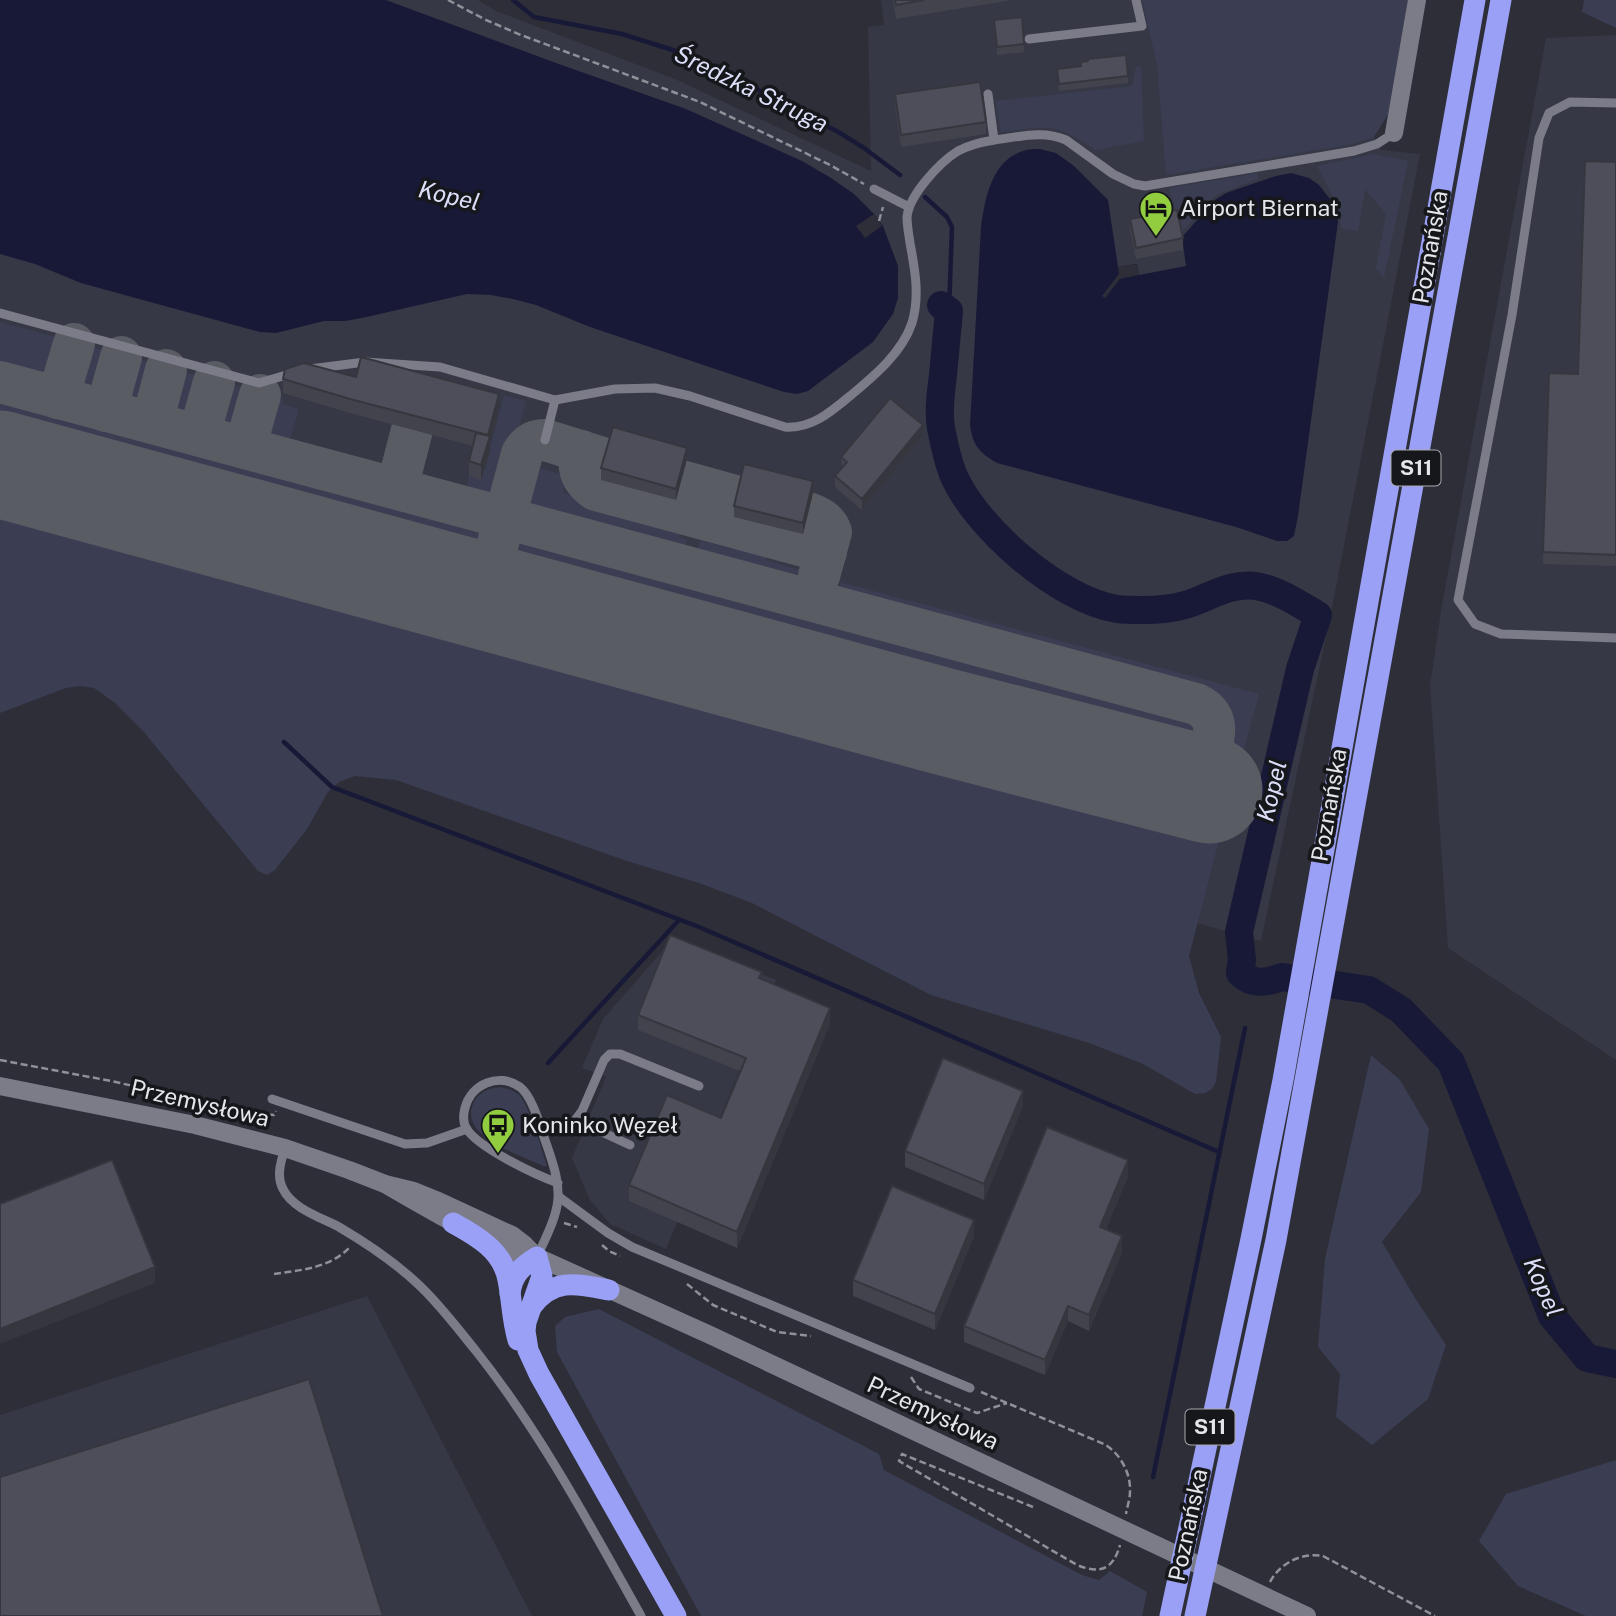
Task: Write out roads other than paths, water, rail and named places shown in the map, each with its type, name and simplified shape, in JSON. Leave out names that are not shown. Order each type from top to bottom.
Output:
[{"type":"highway","name":"Poznańska","points":[[1170,1616],[1251,1239],[1296,1006],[1475,0]]},
{"type":"highway","name":"Poznańska","points":[[1195,1616],[1276,1240],[1501,0]]},
{"type":"highway","points":[[453,1223],[479,1238],[494,1252],[504,1268],[519,1341],[528,1360],[539,1374]]},
{"type":"highway","points":[[510,1294],[512,1280],[537,1257],[542,1276],[526,1322],[525,1339],[528,1350],[676,1616]]},
{"type":"highway","points":[[531,1308],[544,1294],[560,1285],[576,1284],[609,1290]]},
{"type":"street","points":[[1394,133],[1418,0]]},
{"type":"street","name":"Przemysłowa","points":[[0,1086],[183,1122],[285,1148],[385,1184],[414,1191],[512,1235],[537,1257],[710,1335],[1307,1616]]},
{"type":"street","name":"Przemysłowa","points":[[385,1184],[422,1207],[506,1251],[537,1257]]},
{"type":"lane","points":[[1029,39],[1142,26],[1136,0]]},
{"type":"lane","points":[[988,94],[994,140]]},
{"type":"lane","points":[[1616,103],[1570,102],[1549,113],[1539,138],[1512,316],[1458,600],[1475,624],[1501,634],[1616,638]]},
{"type":"lane","points":[[0,313],[259,383],[298,371],[381,362],[440,367],[555,400],[615,388],[656,388],[795,428],[818,420],[845,400],[878,372],[897,350],[911,327],[916,302],[908,226],[909,207],[932,174],[949,157],[968,146],[1045,134],[1056,136],[1066,140],[1123,180],[1145,186],[1354,151],[1377,144],[1394,133]]},
{"type":"lane","points":[[874,189],[909,207]]},
{"type":"lane","points":[[545,440],[555,400]]},
{"type":"lane","points":[[573,1123],[582,1111],[604,1060],[610,1054],[620,1054],[699,1086]]},
{"type":"lane","points":[[537,1257],[554,1219],[559,1197],[558,1183],[541,1129],[522,1088],[512,1082],[498,1080],[477,1087],[468,1098],[463,1117],[467,1129],[477,1141],[484,1147],[558,1183]]},
{"type":"lane","points":[[276,1100],[405,1144],[427,1143],[467,1129]]},
{"type":"lane","points":[[541,1129],[573,1123],[630,1146]]},
{"type":"lane","points":[[285,1148],[279,1168],[281,1185],[289,1198],[399,1267],[431,1297],[494,1374],[554,1464],[641,1616]]},
{"type":"lane","points":[[559,1197],[632,1247],[970,1388]]},
{"type":"water","points":[[0,0],[386,0],[686,109],[802,161],[831,178],[854,194],[883,226],[898,266],[898,298],[893,314],[873,342],[808,391],[797,394],[784,392],[590,327],[536,305],[491,295],[467,294],[362,318],[324,321],[276,333],[260,332],[81,283],[35,264],[0,254]]},
{"type":"water","points":[[1040,149],[1056,153],[1074,166],[1108,200],[1118,267],[1137,264],[1139,275],[1186,266],[1182,237],[1216,199],[1226,193],[1291,173],[1309,178],[1319,185],[1330,199],[1338,222],[1298,516],[1294,536],[1287,541],[1277,541],[1236,527],[997,463],[978,448],[970,425],[981,227],[985,205],[992,182],[1004,163],[1023,151]]},
{"type":"waterway","name":"Średzka Struga","points":[[513,0],[534,17],[622,34],[698,58],[840,133],[900,175]]},
{"type":"waterway","name":"Średzka Struga","points":[[925,197],[947,217],[952,227],[949,311]]},
{"type":"waterway","name":"Kopel","points":[[941,305],[949,311],[940,415],[949,463],[964,495],[980,516],[999,538],[1022,558],[1070,592],[1094,603],[1117,609],[1149,610],[1175,607],[1228,588],[1246,585],[1273,591],[1318,615],[1300,669],[1239,932],[1242,960],[1240,973],[1255,981],[1265,982],[1282,977],[1369,990],[1401,1010],[1451,1062],[1552,1316],[1587,1358],[1616,1364]]},
{"type":"waterway","points":[[284,742],[332,787],[699,927],[1219,1152]]},
{"type":"waterway","points":[[548,1063],[679,920]]},
{"type":"waterway","points":[[1153,1477],[1245,1028]]},
{"type":"place","name":"Airport Biernat","points":[[1156,238]]},
{"type":"place","name":"Koninko Węzeł","points":[[498,1155]]}]
